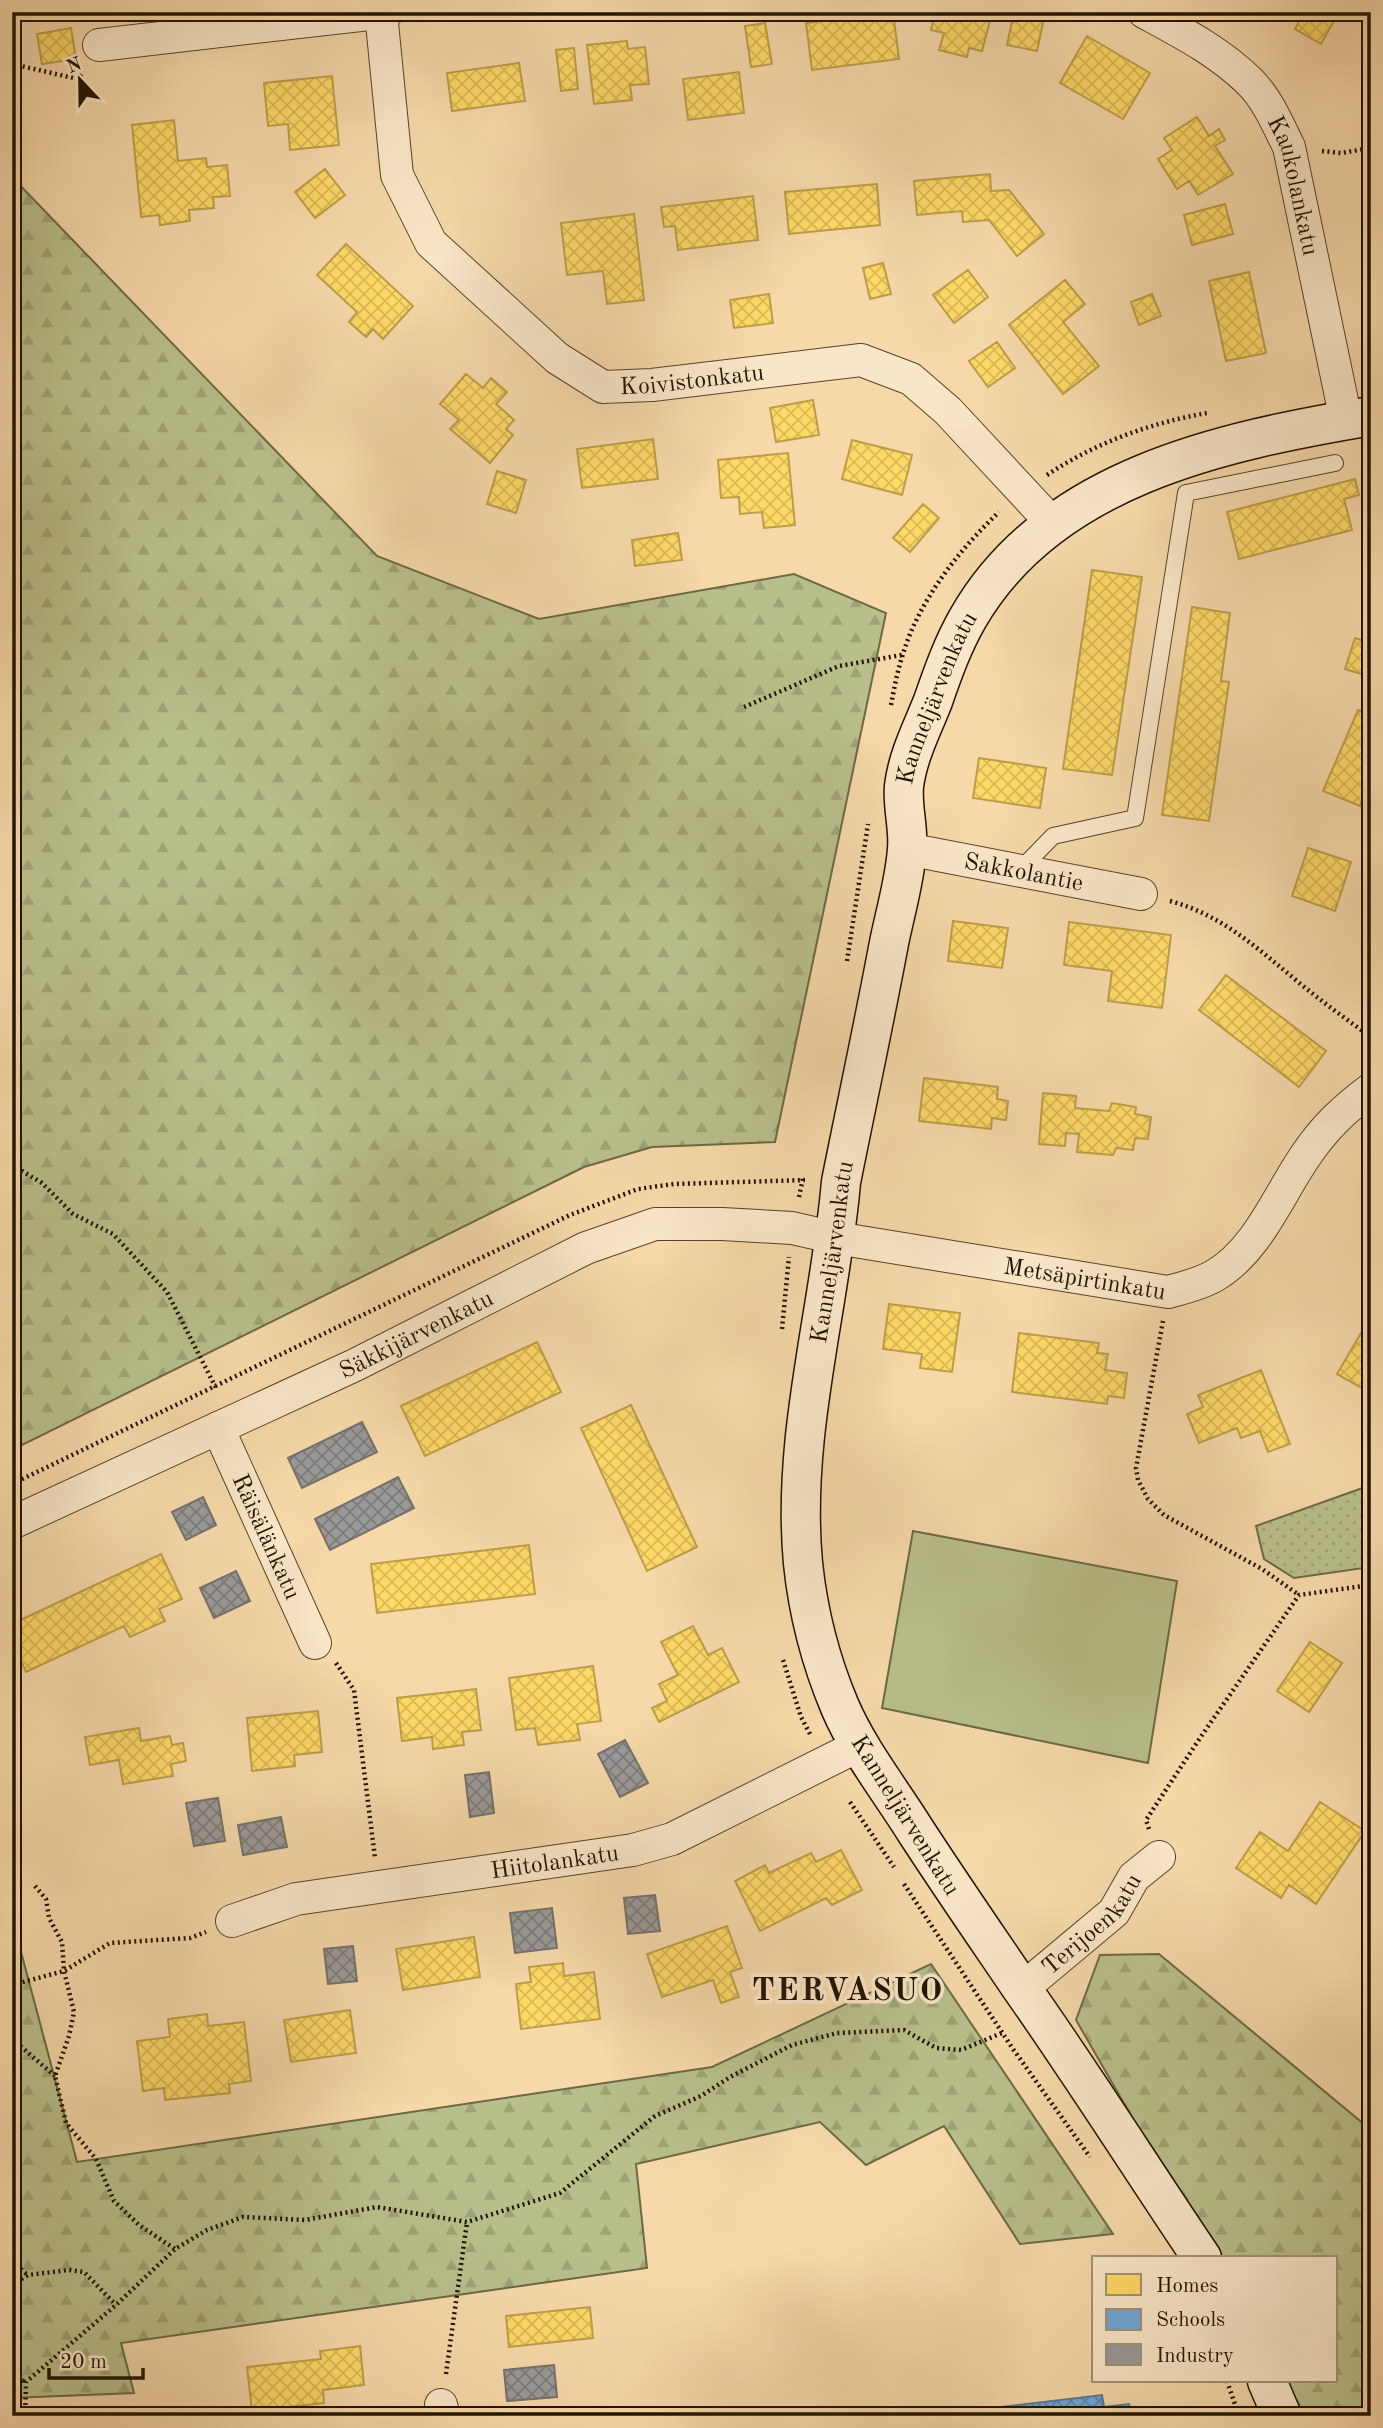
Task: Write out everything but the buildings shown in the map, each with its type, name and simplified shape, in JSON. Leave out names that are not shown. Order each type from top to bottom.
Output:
[{"type":"street","points":[[99,45],[387,12]]},
{"type":"street","name":"Kaukolankatu","points":[[1144,12],[1196,41],[1251,83],[1272,112],[1289,148],[1358,418]]},
{"type":"street","name":"Koivistonkatu","points":[[381,13],[397,174],[431,243],[557,358],[603,387],[652,385],[861,359],[911,379],[948,411],[1052,524]]},
{"type":"street","name":"Kanneljärvenkatu","points":[[1201,2256],[1023,1989],[986,1939],[860,1745],[841,1709],[819,1650],[807,1598],[803,1561],[802,1465],[820,1327],[836,1238],[841,1182],[907,849],[904,787],[915,742],[955,641],[969,615],[1001,573],[1029,543],[1052,524],[1088,501],[1127,480],[1204,452],[1358,418]]},
{"type":"street","name":"Sakkolantie","points":[[907,849],[1141,894]]},
{"type":"street","name":"Metsäpirtinkatu","points":[[836,1238],[1168,1292],[1213,1277],[1234,1261],[1267,1220],[1304,1158],[1330,1122],[1371,1089]]},
{"type":"street","name":"Säkkijärvenkatu","points":[[12,1523],[355,1365],[586,1248],[655,1224],[792,1228],[836,1238]]},
{"type":"street","name":"Räisälänkatu","points":[[218,1428],[315,1643]]},
{"type":"street","name":"Hiitolankatu","points":[[232,1921],[296,1899],[633,1850],[672,1839],[860,1745]]},
{"type":"street","name":"Terijoenkatu","points":[[1023,1989],[1114,1912],[1134,1877],[1159,1857]]},
{"type":"street","points":[[1267,2382],[1282,2416]]},
{"type":"lane","points":[[1020,870],[1053,836],[1135,818],[1186,493],[1335,463]]},
{"type":"path","points":[[12,64],[78,79],[99,45]]},
{"type":"path","points":[[1289,148],[1341,153],[1371,148]]},
{"type":"path","points":[[744,707],[839,666],[902,655]]},
{"type":"path","points":[[1141,894],[1201,912],[1233,928],[1329,1007],[1371,1037]]},
{"type":"path","points":[[12,1165],[42,1183],[73,1214],[113,1234],[167,1292],[216,1387]]},
{"type":"path","points":[[1168,1292],[1136,1468],[1138,1480],[1147,1499],[1164,1515],[1262,1569],[1299,1595],[1371,1585]]},
{"type":"path","points":[[1159,1857],[1146,1820],[1299,1595]]},
{"type":"path","points":[[315,1643],[339,1665],[354,1690],[379,1886]]},
{"type":"path","points":[[35,1886],[46,1899],[49,1918],[62,1942],[64,1971],[74,2012],[55,2076],[66,2123],[96,2159],[114,2201],[139,2225],[175,2249]]},
{"type":"path","points":[[12,1984],[64,1971],[110,1943],[190,1938],[232,1921]]},
{"type":"path","points":[[24,2416],[26,2382],[116,2305],[175,2249],[207,2230],[243,2217],[305,2220],[377,2207],[467,2222],[560,2193],[655,2116],[701,2096],[730,2077],[792,2045],[837,2033],[904,2030],[936,2048],[961,2050],[1002,2033]]},
{"type":"path","points":[[12,2039],[55,2076]]},
{"type":"path","points":[[443,2410],[467,2222]]},
{"type":"path","points":[[12,2262],[28,2275]]},
{"type":"path","points":[[12,2285],[28,2275],[69,2270],[84,2272],[116,2305]]},
{"type":"path","points":[[12,2376],[26,2382]]},
{"type":"green space","points":[[12,177],[377,556],[539,619],[794,574],[886,613],[775,1142],[652,1147],[584,1167],[12,1450]]},
{"type":"green space","points":[[1371,1485],[1371,1567],[1294,1578],[1264,1559],[1256,1526]]},
{"type":"green space","points":[[913,1531],[1177,1581],[1148,1763],[882,1708]]},
{"type":"green space","points":[[12,1918],[77,2162],[712,2067],[931,1964],[1113,2234],[1020,2244],[944,2126],[866,2165],[820,2122],[636,2164],[647,2268],[121,2343],[134,2393],[12,2398]]},
{"type":"green space","points":[[1159,1954],[1371,2130],[1371,2416],[1303,2416],[1285,2382],[1338,2382],[1338,2256],[1212,2256],[1076,2020],[1100,1955]]},
{"type":"district","name":"TERVASUO","points":[[848,1989]]}]
